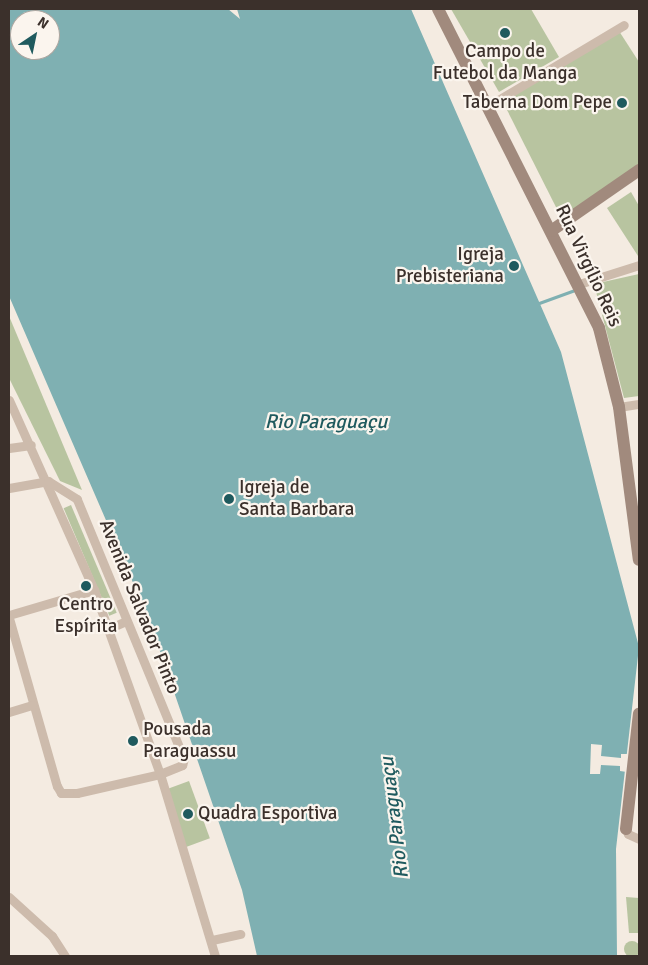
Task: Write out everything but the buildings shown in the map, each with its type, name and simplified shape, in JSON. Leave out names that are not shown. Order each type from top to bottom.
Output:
[{"type":"street","name":"Rua Virgílio Reis","points":[[438,9],[579,284],[599,328],[619,407],[639,560]]},
{"type":"street","points":[[488,106],[624,25]]},
{"type":"street","points":[[551,231],[639,170]]},
{"type":"street","points":[[579,284],[639,265]]},
{"type":"street","name":"Avenida Salvador Pinto","points":[[9,400],[48,481],[94,590],[160,774],[212,940],[215,956]]},
{"type":"street","points":[[619,407],[639,404]]},
{"type":"street","points":[[9,448],[31,445]]},
{"type":"street","points":[[9,488],[48,481]]},
{"type":"street","name":"Avenida Salvador Pinto","points":[[48,481],[77,500],[184,759],[182,765],[160,774]]},
{"type":"street","points":[[94,590],[9,617],[32,705],[57,786],[61,792],[77,793],[160,774]]},
{"type":"street","points":[[108,629],[126,621]]},
{"type":"street","points":[[9,712],[32,705]]},
{"type":"street","points":[[639,714],[637,762],[626,829],[628,834],[639,839]]},
{"type":"street","points":[[9,896],[52,936],[65,956]]},
{"type":"street","points":[[212,940],[240,934]]},
{"type":"green space","name":"Campo de Futebol da Manga","points":[[451,9],[531,9],[559,57],[499,92]]},
{"type":"green space","points":[[619,31],[639,62],[639,172],[564,223],[502,100]]},
{"type":"green space","points":[[631,192],[639,206],[638,256],[607,208]]},
{"type":"green space","points":[[639,274],[639,396],[624,398],[594,284]]},
{"type":"green space","points":[[9,316],[82,490],[60,481],[9,378]]},
{"type":"green space","points":[[71,505],[117,613],[109,616],[64,508]]},
{"type":"green space","name":"Quadra Esportiva","points":[[189,781],[210,838],[185,847],[165,790]]},
{"type":"green space","points":[[626,897],[639,898],[639,933],[629,933]]},
{"type":"green space","points":[[629,941],[635,941],[640,946],[638,955],[629,957],[624,952],[624,946]]},
{"type":"water","name":"Rio Paraguaçu","points":[[9,9],[228,9],[240,19],[237,9],[411,9],[561,352],[639,647],[616,849],[617,956],[257,956],[242,890],[150,622],[9,296]]},
{"type":"pier","points":[[591,744],[602,745],[601,756],[621,758],[621,754],[629,754],[627,772],[620,771],[620,766],[601,765],[600,774],[590,774]]},
{"type":"waterway","points":[[539,303],[575,290]]},
{"type":"place","name":"Campo de Futebol da Manga","points":[[505,33]]},
{"type":"place","name":"Taberna Dom Pepe","points":[[622,103]]},
{"type":"place","name":"Igreja Prebisteriana","points":[[514,266]]},
{"type":"place","name":"Igreja de Santa Barbara","points":[[229,499]]},
{"type":"place","name":"Centro Espírita","points":[[86,586]]},
{"type":"place","name":"Pousada Paraguassu","points":[[133,741]]},
{"type":"place","name":"Quadra Esportiva","points":[[188,814]]}]
